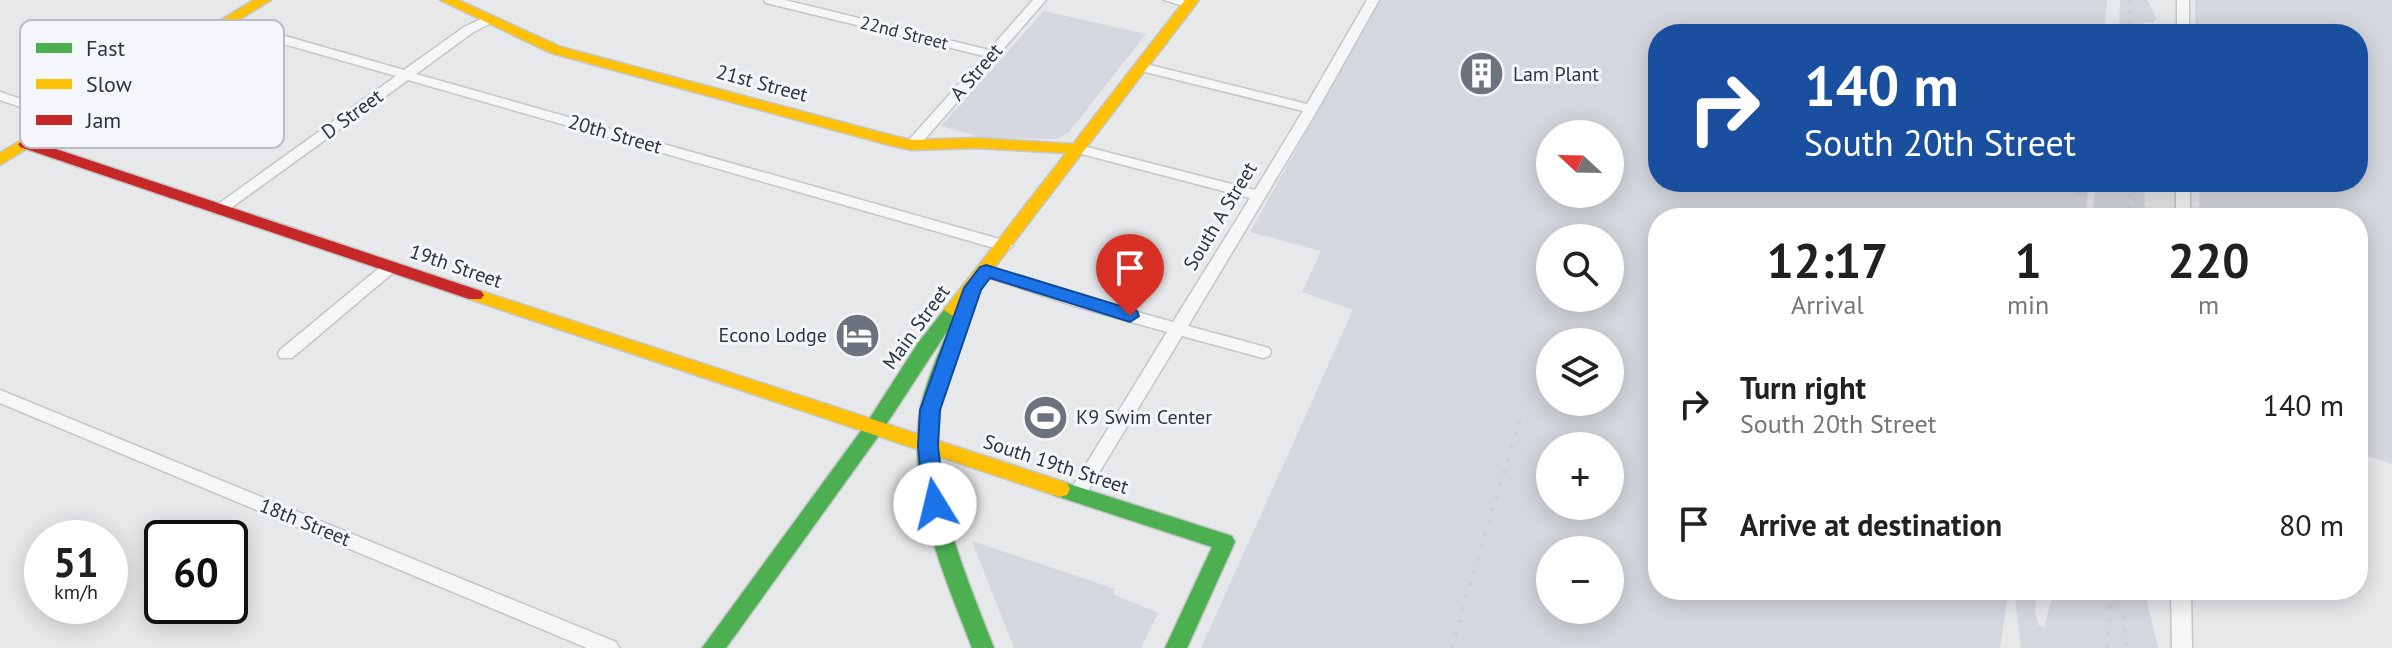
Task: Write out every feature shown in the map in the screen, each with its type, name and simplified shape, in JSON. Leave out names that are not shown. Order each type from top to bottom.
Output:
[{"type":"street","points":[[230,20],[264,0]]},
{"type":"street","name":"21st Street","points":[[447,0],[556,50],[912,145],[976,143],[1079,149]]},
{"type":"street","name":"22nd Street","points":[[770,0],[992,54]]},
{"type":"street","name":"A Street","points":[[912,145],[1040,0]]},
{"type":"street","points":[[1170,0],[1190,2]]},
{"type":"street","name":"South A Street","points":[[1077,494],[1311,109],[1373,0]]},
{"type":"street","points":[[2183,0],[2183,24]]},
{"type":"street","name":"Main Street","points":[[713,648],[873,429],[924,348],[1190,2]]},
{"type":"street","name":"D Street","points":[[219,210],[487,20]]},
{"type":"street","name":"20th Street","points":[[284,39],[1005,246]]},
{"type":"street","points":[[1142,67],[1311,109]]},
{"type":"street","points":[[0,96],[20,103]]},
{"type":"street","points":[[0,160],[20,148]]},
{"type":"street","name":"19th Street","points":[[38,148],[873,429]]},
{"type":"street","points":[[1079,149],[1257,195]]},
{"type":"street","points":[[286,354],[390,267]]},
{"type":"street","points":[[986,271],[1080,302],[1263,352]]},
{"type":"street","points":[[973,288],[940,374],[930,410],[928,446],[930,482],[939,526],[983,648]]},
{"type":"street","name":"18th Street","points":[[0,396],[609,648]]},
{"type":"street","name":"South 19th Street","points":[[873,429],[1225,542],[1176,648]]},
{"type":"street","points":[[2181,600],[2182,648]]},
{"type":"shaded area","points":[[1380,0],[2107,0],[2105,24],[1648,24],[1648,192],[2088,192],[2086,208],[1648,208],[1648,600],[2007,600],[2000,648],[1201,648],[1353,310],[1302,292],[1321,251],[1250,232]]},
{"type":"shaded area","points":[[2120,0],[2147,0],[2157,19],[2152,23],[2119,24]]},
{"type":"shaded area","points":[[2195,0],[2392,0],[2392,464],[2368,456],[2368,208],[2200,208],[2199,192],[2368,192],[2368,24],[2195,24]]},
{"type":"shaded area","points":[[1044,11],[1146,34],[1069,132],[1057,139],[983,138],[941,126]]},
{"type":"shaded area","points":[[2095,192],[2145,192],[2144,208],[2093,208]]},
{"type":"shaded area","points":[[972,541],[1115,589],[1113,594],[1158,613],[1141,648],[1014,648]]},
{"type":"shaded area","points":[[2015,600],[2036,600],[2039,626],[2044,627],[2051,600],[2146,600],[2158,648],[2021,648]]},
{"type":"railway","points":[[2129,24],[2130,0]]},
{"type":"railway","points":[[2128,208],[2129,192]]},
{"type":"railway","points":[[1451,648],[1520,419]]},
{"type":"railway","points":[[2107,648],[2111,600]]},
{"type":"railway","points":[[2124,616],[2126,648]]},
{"type":"traffic: fast","points":[[713,648],[873,429],[924,348],[953,310]]},
{"type":"traffic: fast","points":[[964,310],[940,371],[930,409],[928,471],[950,561],[983,648]]},
{"type":"traffic: fast","points":[[1060,489],[1225,542],[1176,648]]},
{"type":"traffic: slow","points":[[231,20],[264,0]]},
{"type":"traffic: slow","points":[[447,0],[556,50],[893,141],[912,145],[976,143],[1079,149]]},
{"type":"traffic: slow","points":[[953,310],[1192,0]]},
{"type":"traffic: slow","points":[[0,160],[20,148]]},
{"type":"traffic: slow","points":[[475,295],[1060,489]]},
{"type":"traffic: jam","points":[[38,148],[475,295]]},
{"type":"place","name":"Lam Plant","points":[[1482,74]]},
{"type":"place","name":"Econo Lodge","points":[[858,335]]},
{"type":"place","name":"K9 Swim Center","points":[[1045,417]]},
{"type":"route","points":[[935,504],[928,446],[930,410],[973,288],[986,271],[1130,316]]}]
